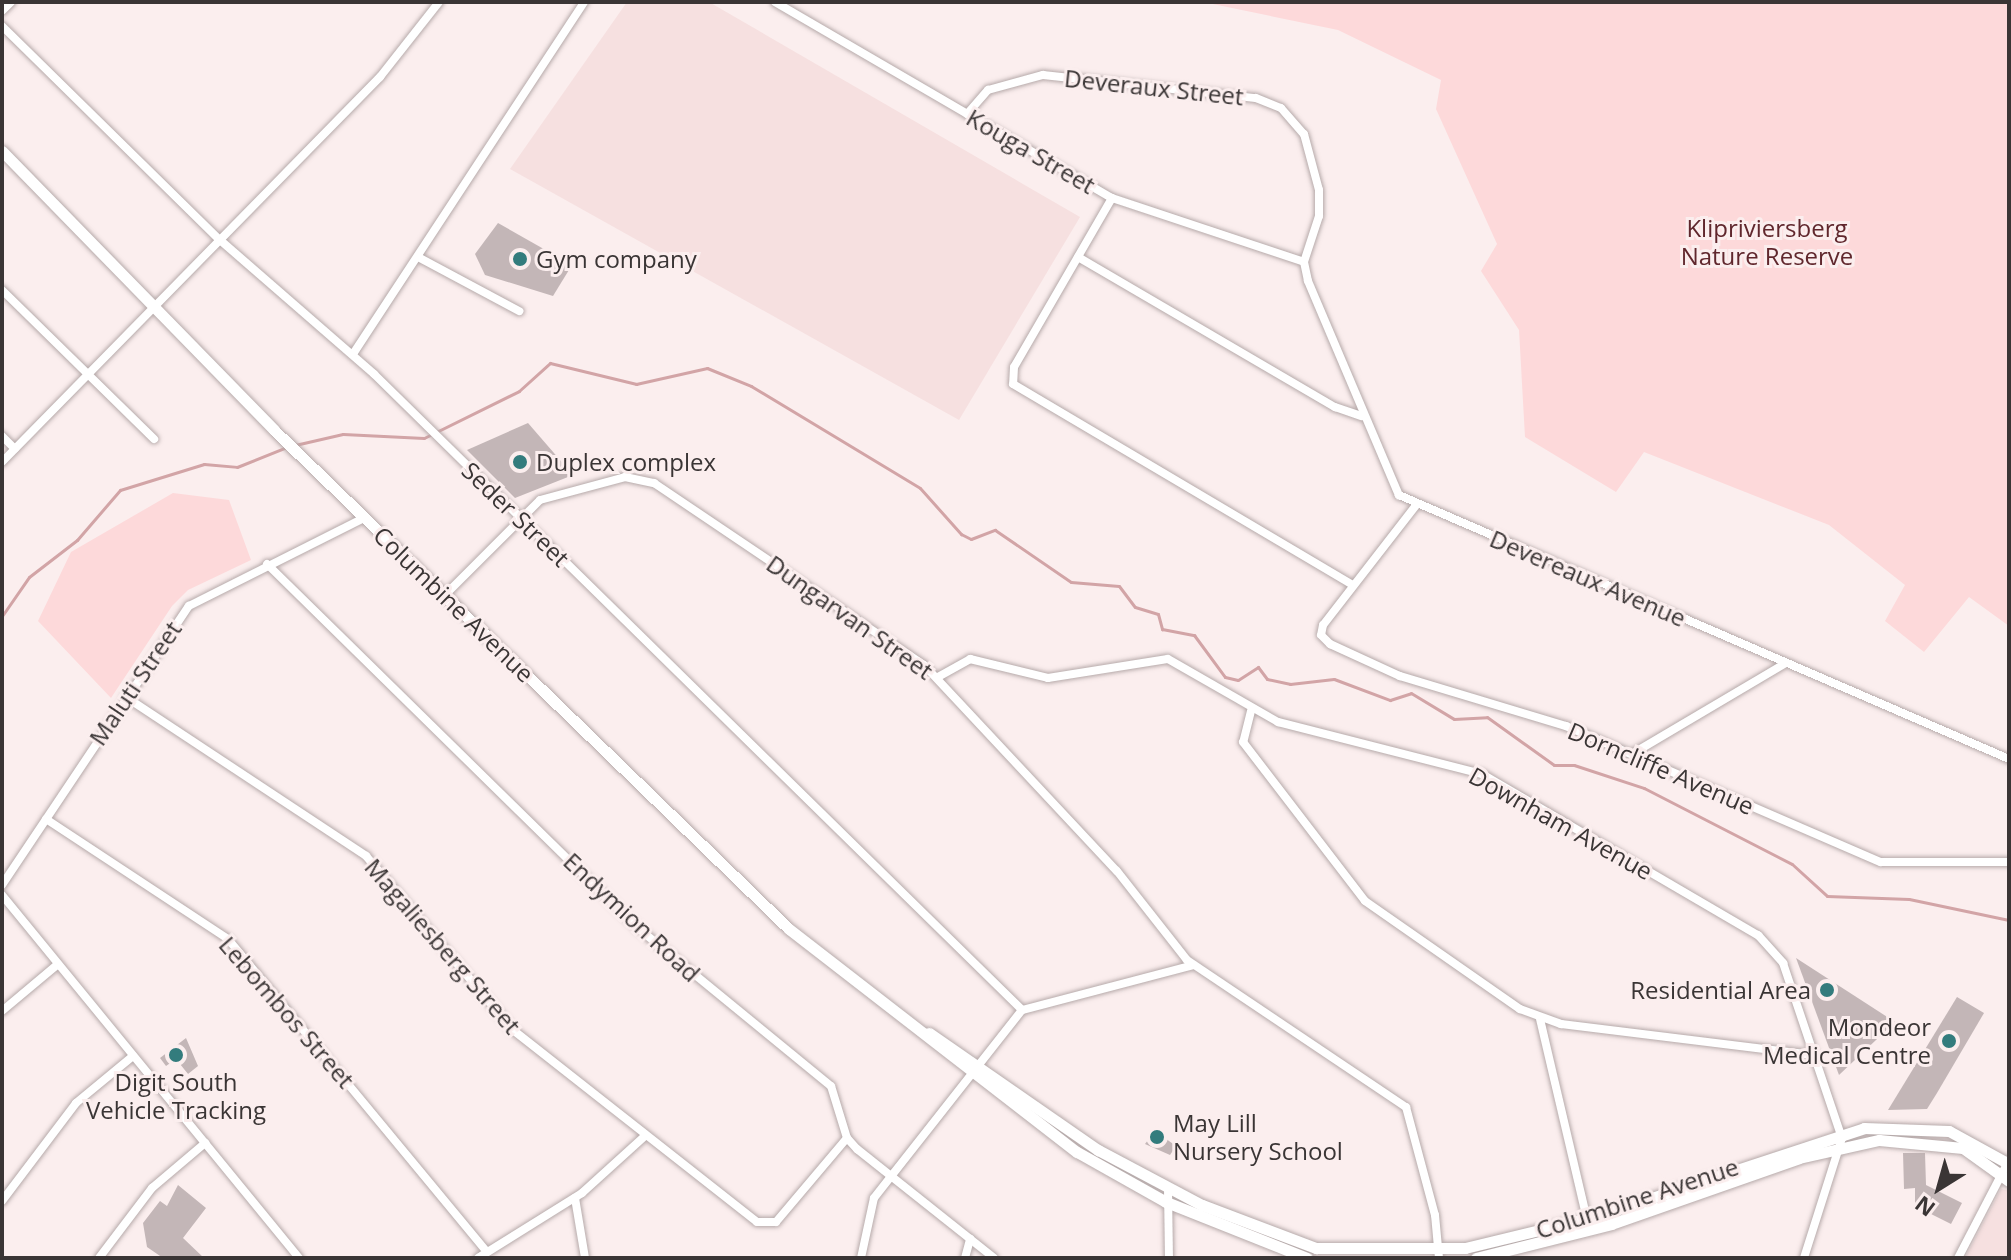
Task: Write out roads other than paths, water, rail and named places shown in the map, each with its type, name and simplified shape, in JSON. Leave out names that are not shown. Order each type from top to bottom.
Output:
[{"type":"main road","name":"Columbine Avenue","points":[[2,151],[364,518],[768,910],[1063,1136],[1166,1202],[1306,1255],[1439,1254],[1588,1224]]},
{"type":"main road","name":"Columbine Avenue","points":[[1710,1183],[1841,1132],[1938,1129],[1971,1138],[2008,1162]]},
{"type":"main road","name":"Columbine Avenue","points":[[1063,1136],[1306,1255]]},
{"type":"main road","name":"Columbine Avenue","points":[[1476,1258],[1710,1183],[1842,1145],[1937,1142],[1975,1154],[2005,1178]]},
{"type":"street","points":[[2,11],[11,2]]},
{"type":"street","points":[[2,462],[380,77],[439,2]]},
{"type":"street","points":[[353,354],[584,2]]},
{"type":"street","name":"Kouga Street","points":[[775,2],[1112,198],[1304,262]]},
{"type":"street","name":"Seder Street","points":[[2,26],[220,240],[353,354],[1022,1010]]},
{"type":"street","name":"Deveraux Street","points":[[967,114],[988,90],[1043,75],[1244,97],[1281,108],[1304,134],[1319,190],[1320,211],[1304,262]]},
{"type":"street","points":[[1112,198],[1011,376],[1020,391],[1353,585],[1417,504]]},
{"type":"street","points":[[418,257],[519,311]]},
{"type":"street","points":[[1078,257],[1342,411],[1361,416]]},
{"type":"street","name":"Devereaux Avenue","points":[[1304,262],[1361,416],[1396,491],[1417,504],[2009,759]]},
{"type":"street","points":[[2,290],[154,439]]},
{"type":"street","points":[[2,436],[15,449]]},
{"type":"street","name":"Dungarvan Street","points":[[445,595],[521,518],[561,492],[625,477],[647,479],[938,677],[1117,871],[1193,965],[1409,1110],[1439,1254]]},
{"type":"street","name":"Maluti Street","points":[[2,885],[189,606],[267,564],[364,518]]},
{"type":"street","name":"Endymion Road","points":[[267,564],[646,935],[831,1086],[847,1138]]},
{"type":"street","name":"Dorncliffe Avenue","points":[[1353,585],[1321,635],[1382,669],[1544,718],[1888,864],[2009,862]]},
{"type":"street","name":"Downham Avenue","points":[[938,677],[970,659],[1048,678],[1158,658],[1179,664],[1251,711],[1355,746],[1482,774],[1758,935],[1783,963],[1841,1132],[1842,1145],[1804,1258]]},
{"type":"street","points":[[1632,754],[1786,663]]},
{"type":"street","name":"Magaliesberg Street","points":[[126,697],[366,856],[513,1030],[646,1135],[769,1226],[847,1138]]},
{"type":"street","points":[[1251,711],[1243,742],[1365,901],[1540,1019],[1815,1055]]},
{"type":"street","name":"Lebombos Street","points":[[46,819],[228,939],[486,1251]]},
{"type":"street","points":[[2,895],[299,1258]]},
{"type":"street","points":[[2,1011],[58,964]]},
{"type":"street","points":[[861,1258],[868,1210],[889,1177],[1022,1010],[1193,965]]},
{"type":"street","points":[[1540,1019],[1588,1224]]},
{"type":"street","points":[[2,1201],[76,1103],[133,1056]]},
{"type":"street","points":[[478,1258],[575,1198],[646,1135]]},
{"type":"street","points":[[847,1138],[889,1177],[994,1258]]},
{"type":"street","points":[[99,1258],[147,1193],[205,1143]]},
{"type":"street","points":[[1958,1258],[2005,1178],[2008,1162]]},
{"type":"street","points":[[1168,1189],[1169,1258]]},
{"type":"street","points":[[575,1198],[585,1258]]},
{"type":"street","points":[[965,1258],[970,1239]]},
{"type":"waterway","points":[[295,445],[343,434],[424,438],[519,391],[550,363],[636,384],[707,368],[751,386],[920,488],[961,534],[971,539],[995,530],[1071,582],[1119,586],[1135,607],[1158,614],[1162,629],[1194,635],[1225,677],[1238,680],[1258,667],[1267,679],[1290,684],[1334,679],[1390,700],[1411,693],[1454,719],[1487,717],[1554,765],[1574,765],[1644,788],[1792,864],[1827,896],[1909,899],[2009,920]]},
{"type":"waterway","points":[[2,616],[29,577],[77,540],[120,490],[204,464],[237,467],[287,447]]},
{"type":"place","name":"Gym company","points":[[520,259]]},
{"type":"place","name":"Duplex complex","points":[[520,462]]},
{"type":"place","name":"Residential Area","points":[[1827,990]]},
{"type":"place","name":"Mondeor Medical Centre","points":[[1949,1041]]},
{"type":"place","name":"Digit South Vehicle Tracking","points":[[176,1055]]},
{"type":"place","name":"May Lill Nursery School","points":[[1157,1137]]},
{"type":"park label","name":"Klipriviersberg Nature Reserve","points":[[1767,242]]}]
